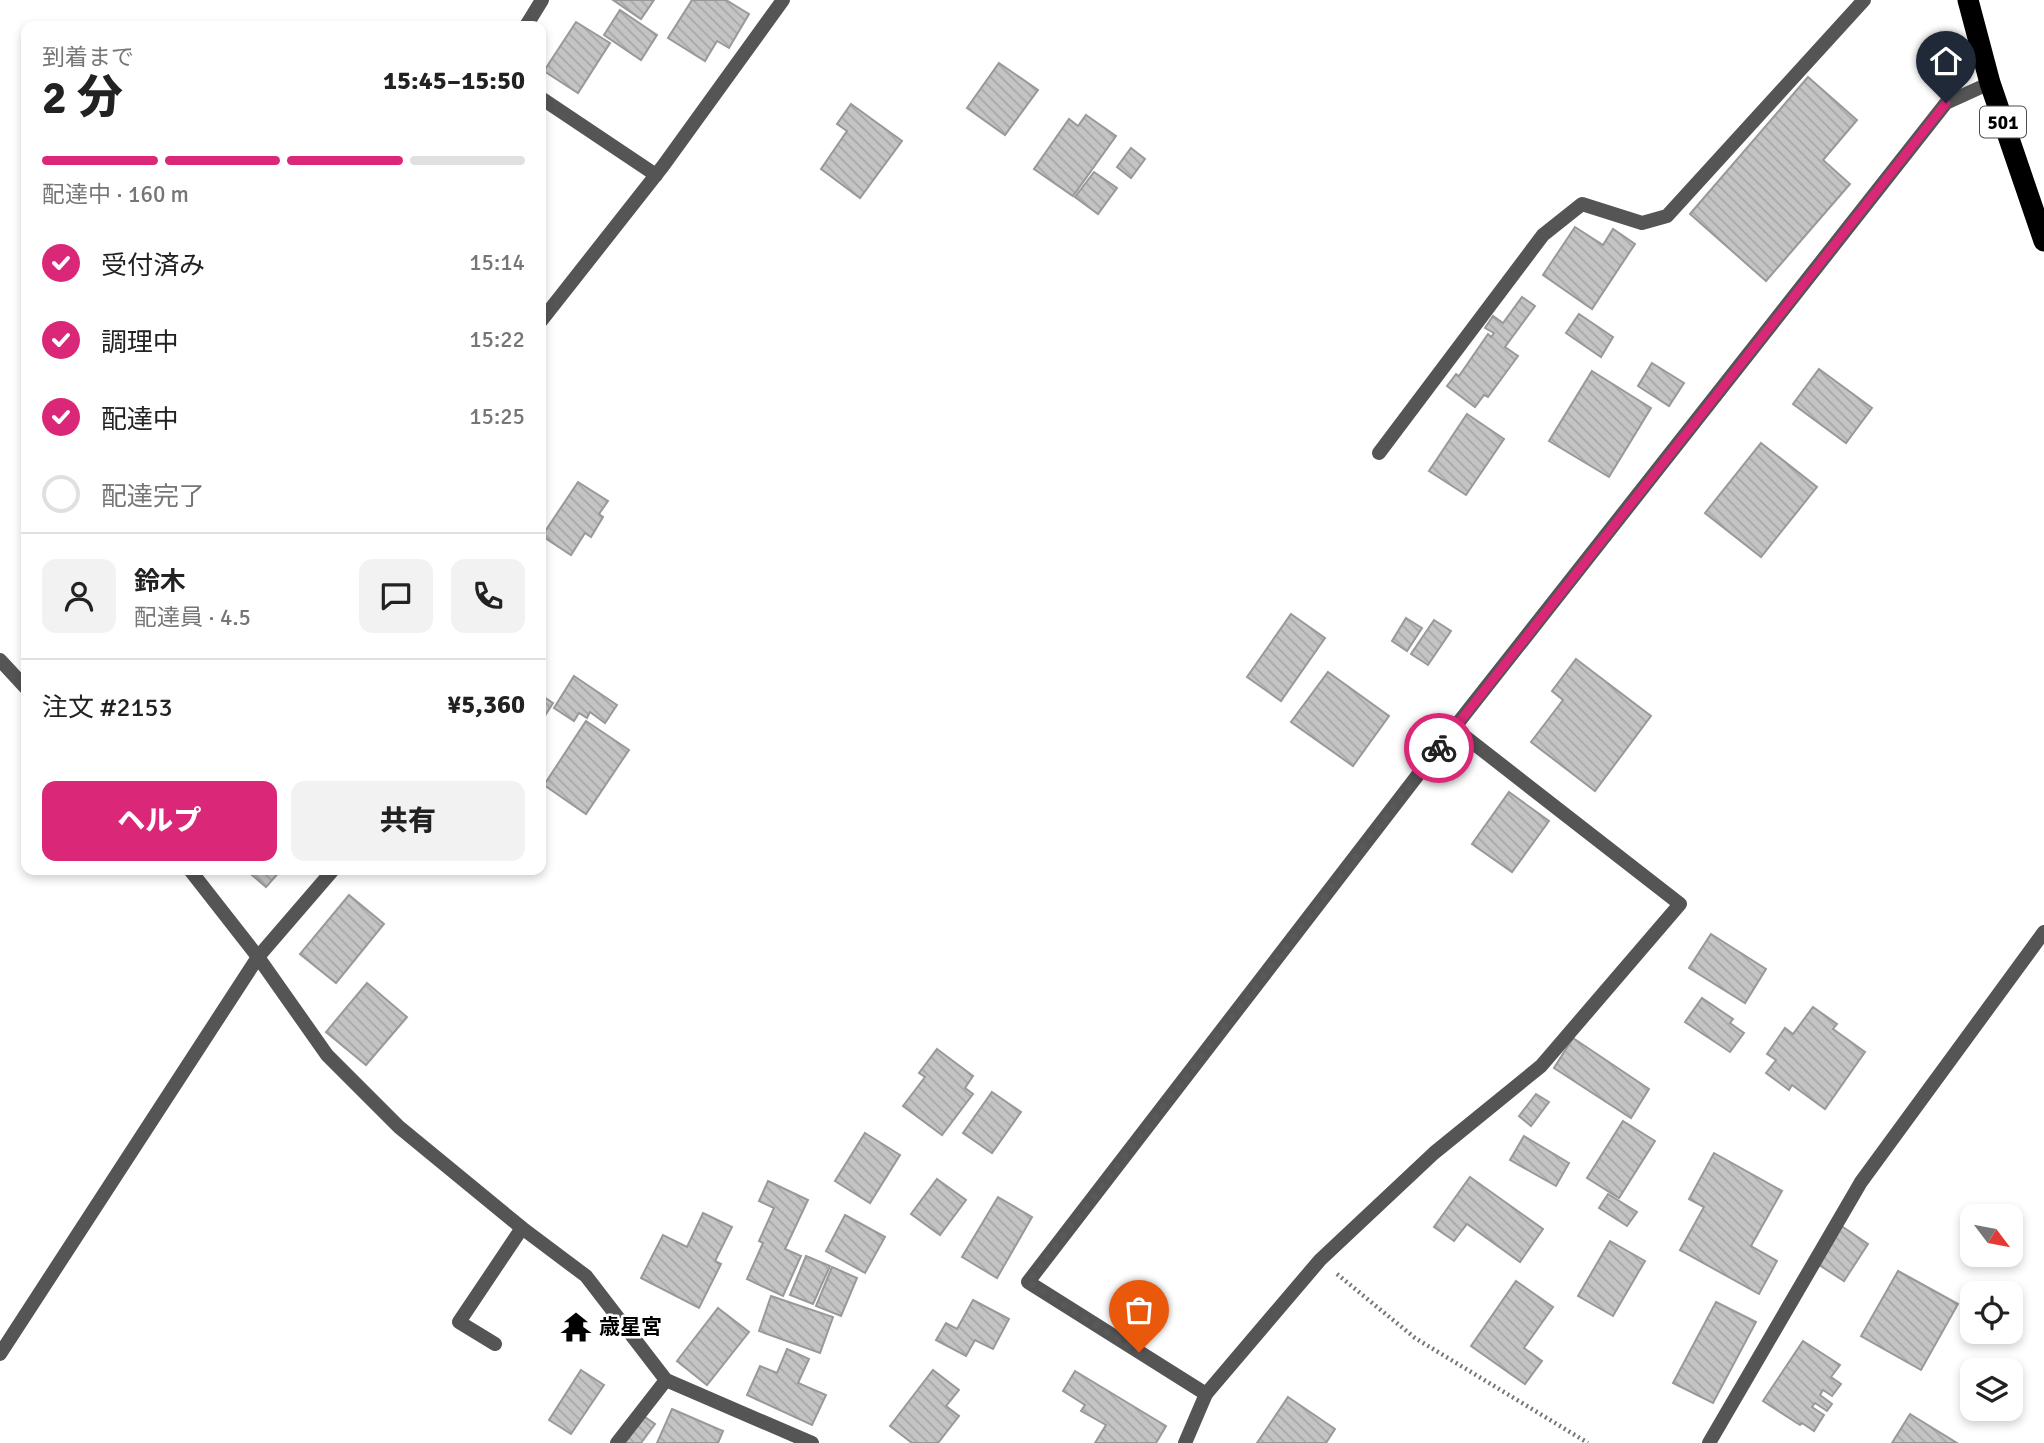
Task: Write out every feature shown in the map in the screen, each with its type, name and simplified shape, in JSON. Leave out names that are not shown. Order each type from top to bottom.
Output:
[{"type":"highway","name":"501","points":[[1968,0],[1990,83],[2044,241]]},
{"type":"street","points":[[529,21],[542,0]]},
{"type":"street","points":[[546,315],[656,174],[783,0]]},
{"type":"street","points":[[1379,453],[1542,235],[1582,204],[1642,223],[1667,216],[1864,0]]},
{"type":"street","points":[[1206,1394],[1028,1282],[1454,727],[1946,103],[1990,83]]},
{"type":"street","points":[[546,101],[656,174]]},
{"type":"street","points":[[0,660],[21,683]]},
{"type":"street","points":[[1185,1443],[1206,1394],[1320,1260],[1434,1153],[1541,1066],[1680,904],[1454,727]]},
{"type":"street","points":[[194,875],[258,957],[327,1055],[399,1127],[586,1276],[666,1380],[813,1443]]},
{"type":"street","points":[[0,1354],[258,957],[329,875]]},
{"type":"street","points":[[1709,1443],[1861,1181],[2044,932]]},
{"type":"street","points":[[495,1344],[459,1322],[522,1227]]},
{"type":"street","points":[[617,1443],[666,1380]]},
{"type":"path","points":[[1320,1260],[1415,1338],[1588,1443]]},
{"type":"building","points":[[613,0],[654,0],[641,19]]},
{"type":"building","points":[[692,0],[726,0],[749,14],[729,48],[717,41],[705,61],[668,38]]},
{"type":"building","points":[[620,10],[657,35],[641,60],[604,35]]},
{"type":"building","points":[[576,22],[610,43],[578,93],[546,72],[546,68]]},
{"type":"building","points":[[999,63],[1038,90],[1005,135],[967,108]]},
{"type":"building","points":[[1808,77],[1857,120],[1823,160],[1850,184],[1766,281],[1690,214]]},
{"type":"building","points":[[851,104],[902,141],[860,198],[821,169],[847,131],[837,124]]},
{"type":"building","points":[[1086,115],[1116,136],[1073,196],[1034,169],[1069,119],[1078,126]]},
{"type":"building","points":[[1131,148],[1145,159],[1131,178],[1117,167]]},
{"type":"building","points":[[1094,172],[1117,188],[1098,214],[1075,197]]},
{"type":"building","points":[[1575,227],[1603,245],[1613,229],[1635,244],[1592,309],[1543,275]]},
{"type":"building","points":[[1522,297],[1535,306],[1505,347],[1518,356],[1488,397],[1484,395],[1475,407],[1447,386],[1456,374],[1459,376],[1488,334],[1491,337],[1494,333],[1485,328],[1493,316],[1503,323]]},
{"type":"building","points":[[1579,314],[1613,337],[1601,357],[1566,333]]},
{"type":"building","points":[[1652,363],[1684,383],[1669,406],[1638,386]]},
{"type":"building","points":[[1819,369],[1872,408],[1846,443],[1793,404]]},
{"type":"building","points":[[1592,371],[1651,408],[1609,477],[1549,441]]},
{"type":"building","points":[[1467,414],[1504,439],[1466,495],[1429,471]]},
{"type":"building","points":[[1761,443],[1817,487],[1761,557],[1705,513]]},
{"type":"building","points":[[578,482],[608,501],[599,514],[603,517],[591,537],[585,533],[571,555],[546,539],[546,530]]},
{"type":"building","points":[[1291,614],[1325,638],[1281,701],[1247,677]]},
{"type":"building","points":[[1406,618],[1422,628],[1407,651],[1392,641]]},
{"type":"building","points":[[1434,620],[1451,631],[1428,665],[1411,654]]},
{"type":"building","points":[[1576,659],[1651,716],[1595,791],[1531,742],[1563,700],[1552,691]]},
{"type":"building","points":[[1328,672],[1389,716],[1353,766],[1291,722]]},
{"type":"building","points":[[574,676],[617,705],[605,723],[590,712],[587,718],[579,713],[574,721],[554,708]]},
{"type":"building","points":[[546,698],[553,703],[546,714]]},
{"type":"building","points":[[586,721],[629,750],[586,814],[546,786],[546,782]]},
{"type":"building","points":[[1509,792],[1549,821],[1512,872],[1472,844]]},
{"type":"building","points":[[252,875],[277,875],[266,887]]},
{"type":"building","points":[[349,895],[384,924],[336,983],[300,954]]},
{"type":"building","points":[[1711,934],[1766,969],[1745,1003],[1689,968]]},
{"type":"building","points":[[367,983],[407,1017],[366,1065],[326,1032]]},
{"type":"building","points":[[1702,998],[1733,1019],[1730,1023],[1744,1033],[1730,1052],[1685,1022]]},
{"type":"building","points":[[1813,1007],[1837,1024],[1833,1029],[1865,1052],[1825,1109],[1792,1085],[1789,1090],[1766,1073],[1776,1060],[1767,1054],[1785,1028],[1793,1034]]},
{"type":"building","points":[[1573,1038],[1649,1089],[1631,1118],[1554,1068]]},
{"type":"building","points":[[937,1049],[973,1076],[965,1088],[973,1094],[942,1135],[903,1106],[925,1077],[919,1073]]},
{"type":"building","points":[[992,1092],[1021,1112],[992,1153],[963,1133]]},
{"type":"building","points":[[1536,1094],[1549,1102],[1531,1126],[1519,1116]]},
{"type":"building","points":[[1623,1121],[1655,1141],[1619,1198],[1587,1178]]},
{"type":"building","points":[[865,1133],[900,1155],[870,1203],[835,1181]]},
{"type":"building","points":[[1524,1136],[1569,1163],[1556,1186],[1510,1160]]},
{"type":"building","points":[[1714,1153],[1782,1191],[1751,1246],[1777,1261],[1759,1294],[1680,1250],[1704,1207],[1689,1199]]},
{"type":"building","points":[[1470,1177],[1543,1229],[1520,1262],[1467,1224],[1454,1241],[1434,1227]]},
{"type":"building","points":[[937,1179],[966,1200],[940,1235],[911,1214]]},
{"type":"building","points":[[768,1181],[808,1200],[785,1249],[801,1256],[783,1296],[747,1279],[763,1243],[759,1241],[774,1208],[759,1201]]},
{"type":"building","points":[[1608,1194],[1637,1212],[1627,1226],[1599,1208]]},
{"type":"building","points":[[998,1197],[1032,1217],[997,1278],[962,1257]]},
{"type":"building","points":[[703,1213],[732,1227],[715,1261],[721,1264],[699,1308],[641,1278],[663,1235],[687,1247]]},
{"type":"building","points":[[845,1215],[885,1237],[865,1273],[826,1251]]},
{"type":"building","points":[[1840,1225],[1868,1244],[1844,1281],[1816,1263]]},
{"type":"building","points":[[1610,1241],[1645,1261],[1613,1316],[1578,1296]]},
{"type":"building","points":[[806,1256],[830,1266],[813,1304],[790,1295]]},
{"type":"building","points":[[832,1267],[857,1278],[841,1316],[816,1306]]},
{"type":"building","points":[[1898,1271],[1958,1304],[1921,1370],[1861,1336]]},
{"type":"building","points":[[1516,1281],[1553,1307],[1524,1348],[1542,1361],[1525,1384],[1471,1346]]},
{"type":"building","points":[[771,1296],[833,1317],[820,1353],[759,1331]]},
{"type":"building","points":[[973,1300],[1009,1319],[993,1349],[975,1340],[966,1356],[936,1340],[946,1323],[957,1329]]},
{"type":"building","points":[[1716,1302],[1756,1322],[1713,1403],[1673,1383]]},
{"type":"building","points":[[718,1308],[749,1332],[707,1385],[677,1361]]},
{"type":"building","points":[[1803,1341],[1840,1365],[1831,1377],[1841,1384],[1832,1396],[1823,1390],[1820,1395],[1832,1404],[1827,1411],[1815,1403],[1812,1407],[1824,1415],[1814,1431],[1763,1401]]},
{"type":"building","points":[[787,1349],[809,1359],[798,1383],[826,1395],[812,1425],[747,1395],[760,1366],[777,1373]]},
{"type":"building","points":[[581,1370],[604,1385],[571,1434],[549,1420]]},
{"type":"building","points":[[933,1370],[959,1390],[946,1406],[959,1416],[938,1443],[912,1443],[890,1426]]},
{"type":"building","points":[[1075,1371],[1166,1426],[1156,1443],[1095,1443],[1106,1425],[1081,1411],[1085,1405],[1063,1391]]},
{"type":"building","points":[[1288,1397],[1335,1429],[1326,1443],[1257,1443]]},
{"type":"building","points":[[672,1409],[723,1431],[718,1443],[657,1443]]},
{"type":"building","points":[[1910,1414],[1957,1443],[1892,1443]]},
{"type":"building","points":[[642,1415],[655,1424],[641,1443],[622,1443]]},
{"type":"way so far","points":[[1139,1352],[1028,1282],[1439,748]]},
{"type":"place","name":"歳星宮","points":[[576,1327]]},
{"type":"route","points":[[1439,748],[1946,103]]}]
